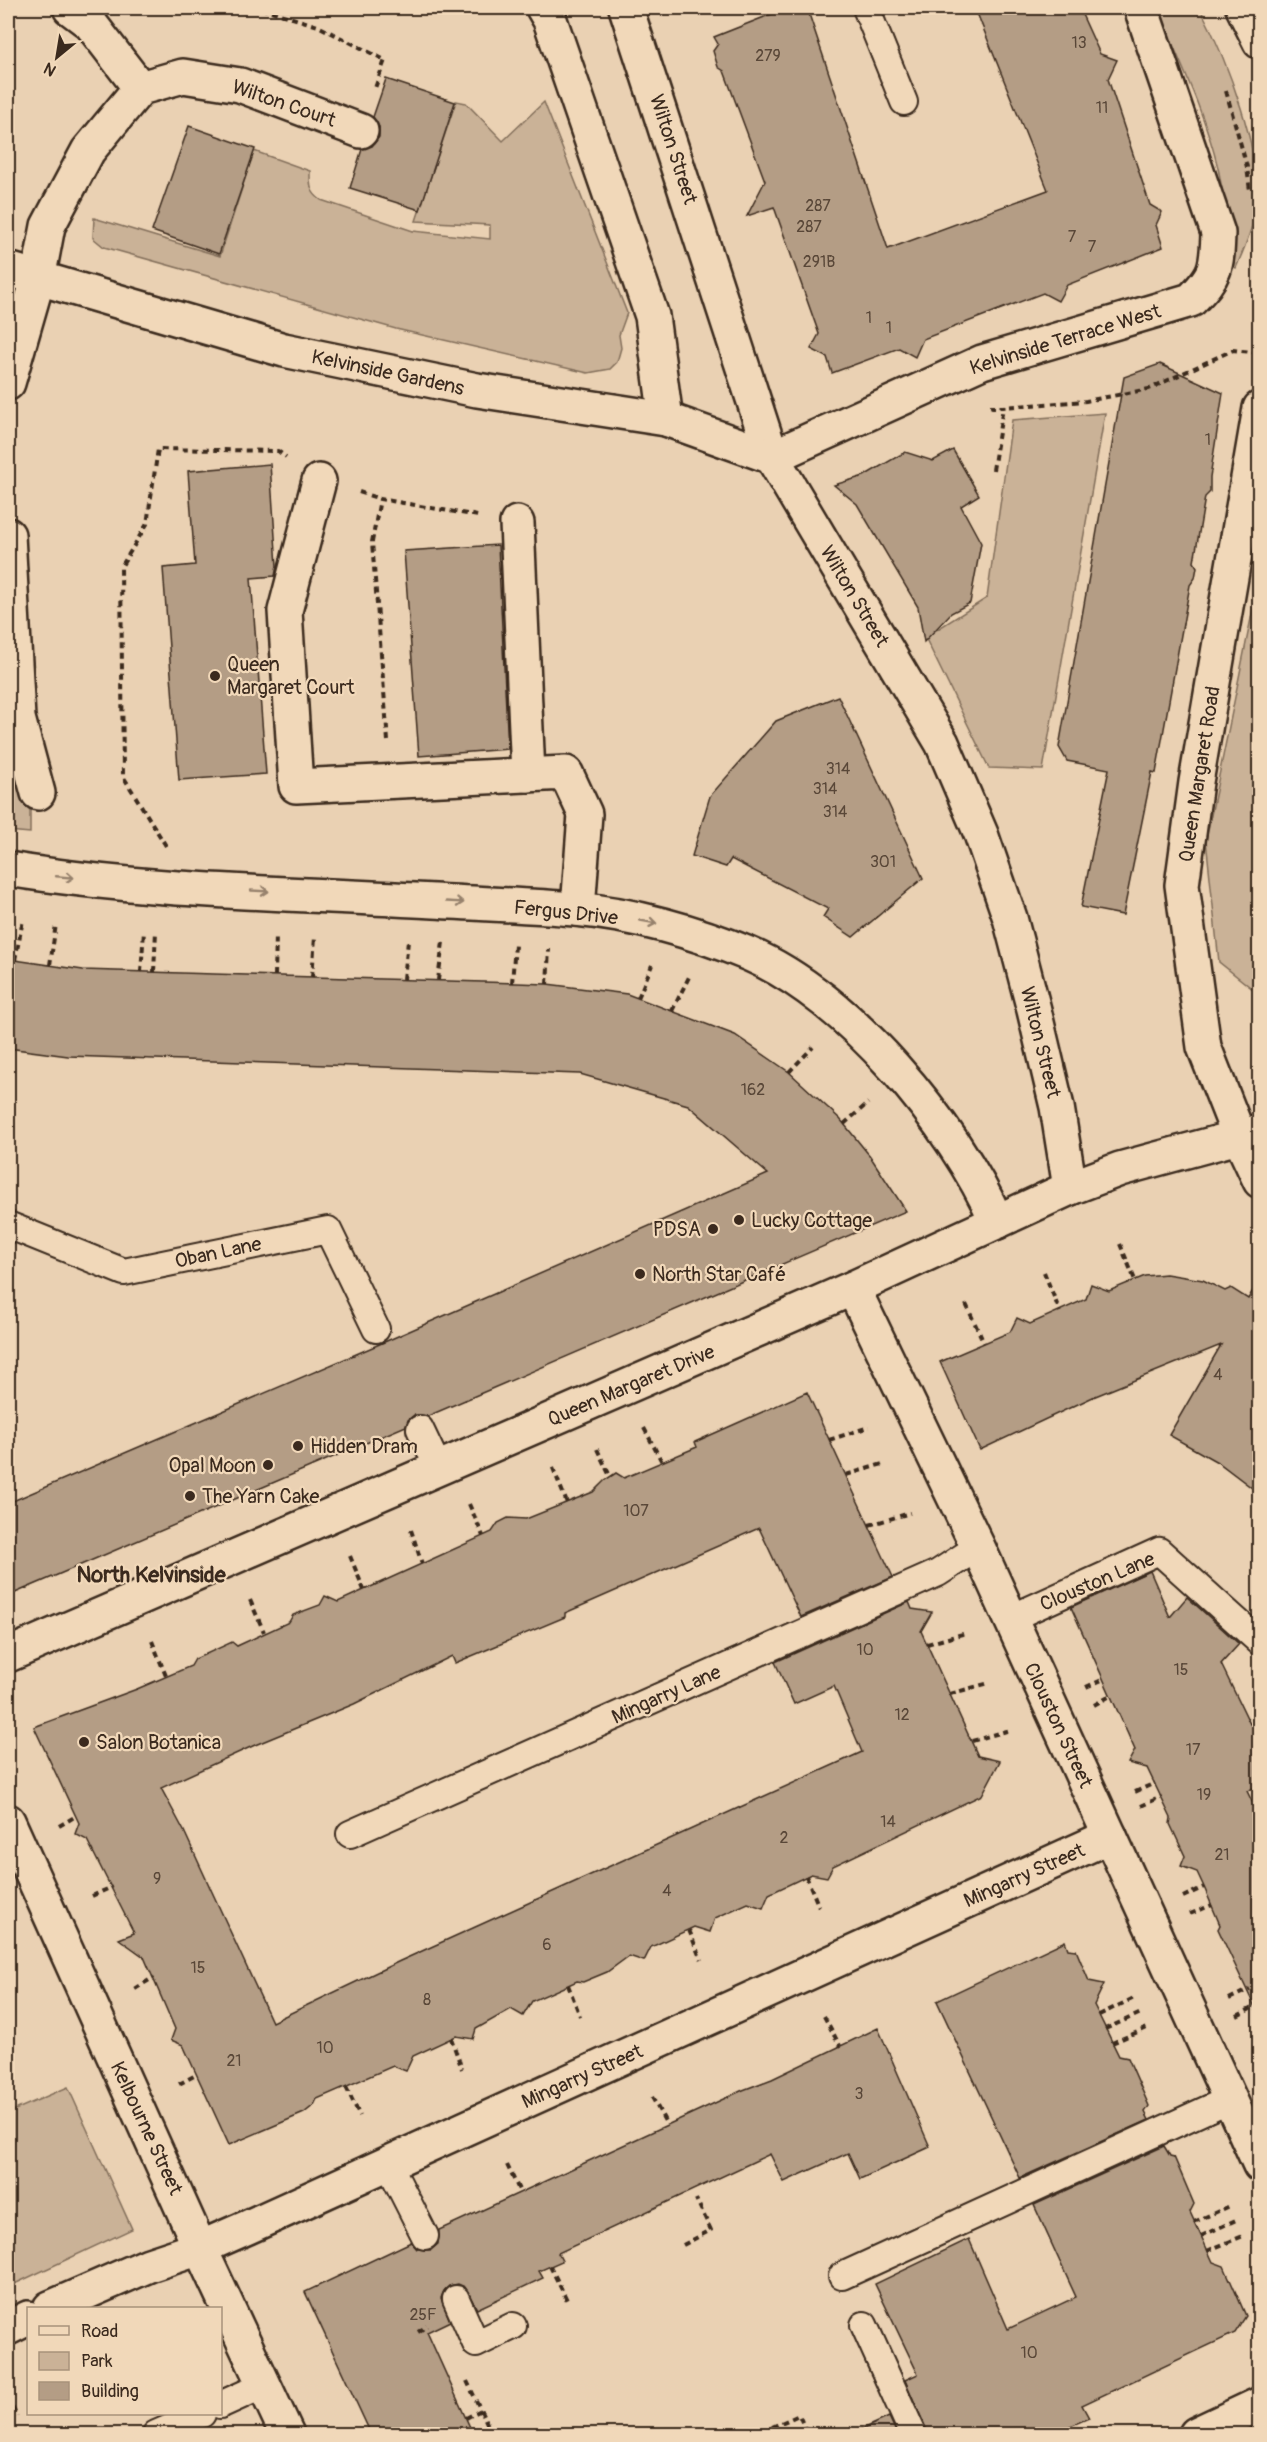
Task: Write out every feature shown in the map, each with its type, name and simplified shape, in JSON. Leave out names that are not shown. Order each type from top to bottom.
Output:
[{"type":"street","points":[[8,383],[38,279],[48,226],[88,151],[140,88],[90,23],[70,8]]},
{"type":"street","points":[[543,8],[550,20],[652,316],[666,419]]},
{"type":"street","name":"Wilton Street","points":[[626,8],[772,457],[942,743],[981,834],[1010,918],[1034,1010],[1057,1107],[1071,1188]]},
{"type":"street","name":"Kelvinside Terrace West","points":[[772,457],[982,362],[1191,300],[1209,282],[1218,262],[1218,233],[1142,8]]},
{"type":"street","points":[[1243,8],[1260,42]]},
{"type":"street","name":"Wilton Court","points":[[140,88],[183,76],[240,85],[361,131]]},
{"type":"street","name":"Kelvinside Gardens","points":[[8,269],[284,350],[477,390],[666,419],[772,457]]},
{"type":"street","name":"Queen Margaret Road","points":[[1260,408],[1196,782],[1182,885],[1204,1047],[1249,1133],[1260,1180]]},
{"type":"street","points":[[319,481],[285,611],[296,786],[566,772],[585,814],[578,909]]},
{"type":"street","points":[[517,523],[528,775]]},
{"type":"street","points":[[8,535],[18,718],[38,794]]},
{"type":"street","name":"Fergus Drive","points":[[8,869],[43,875],[167,886],[578,909],[673,927],[751,955],[811,990],[857,1030],[898,1072],[939,1125],[982,1188],[997,1222]]},
{"type":"street","name":"Queen Margaret Drive","points":[[8,1655],[853,1288],[1071,1188],[1120,1169],[1249,1133]]},
{"type":"street","name":"Clouston Street","points":[[853,1288],[1011,1618],[1260,2165]]},
{"type":"street","name":"Kelbourne Street","points":[[8,1821],[200,2248],[287,2434]]},
{"type":"street","name":"Mingarry Street","points":[[52,2307],[149,2265],[200,2248],[1110,1836]]},
{"type":"street","points":[[8,2328],[27,2318]]},
{"type":"street","points":[[1196,2434],[1260,2404]]},
{"type":"lane","points":[[866,8],[904,102]]},
{"type":"lane","name":"Oban Lane","points":[[8,1225],[124,1272],[328,1230],[376,1329]]},
{"type":"lane","points":[[420,1429],[438,1467]]},
{"type":"lane","name":"Mingarry Lane","points":[[350,1834],[938,1573],[978,1547]]},
{"type":"lane","name":"Clouston Lane","points":[[1011,1618],[1159,1551],[1260,1642]]},
{"type":"lane","points":[[842,2276],[1230,2099]]},
{"type":"lane","points":[[388,2163],[425,2236]]},
{"type":"lane","points":[[456,2299],[476,2344],[513,2326]]},
{"type":"lane","points":[[864,2325],[913,2434]]},
{"type":"lane","points":[[222,2404],[264,2385]]},
{"type":"lane","points":[[156,2434],[200,2415]]},
{"type":"path","points":[[261,8],[318,26],[385,60],[361,131]]},
{"type":"path","points":[[1226,91],[1247,167],[1250,197]]},
{"type":"path","points":[[1017,406],[1086,400],[1149,389],[1233,350],[1260,353]]},
{"type":"path","points":[[993,470],[1003,407]]},
{"type":"path","points":[[167,886],[166,845],[123,776],[121,567],[147,524],[158,449],[234,451]]},
{"type":"path","points":[[391,781],[372,542],[380,499],[517,523]]},
{"type":"path","points":[[15,960],[22,920]]},
{"type":"path","points":[[50,965],[56,924]]},
{"type":"path","points":[[141,972],[144,931]]},
{"type":"path","points":[[154,972],[156,931]]},
{"type":"path","points":[[275,976],[276,935]]},
{"type":"path","points":[[312,977],[315,937]]},
{"type":"path","points":[[404,979],[408,940]]},
{"type":"path","points":[[438,980],[443,941]]},
{"type":"path","points":[[512,983],[515,944]]},
{"type":"path","points":[[547,984],[549,945]]},
{"type":"path","points":[[638,998],[654,960]]},
{"type":"path","points":[[672,1011],[691,972]]},
{"type":"path","points":[[789,1072],[819,1040]]},
{"type":"path","points":[[844,1124],[874,1098]]},
{"type":"path","points":[[1120,1244],[1135,1280]]},
{"type":"path","points":[[1044,1272],[1060,1312]]},
{"type":"path","points":[[966,1304],[984,1343]]},
{"type":"path","points":[[830,1440],[869,1427]]},
{"type":"path","points":[[644,1428],[662,1462]]},
{"type":"path","points":[[597,1449],[610,1476]]},
{"type":"path","points":[[846,1475],[886,1463]]},
{"type":"path","points":[[553,1468],[567,1503]]},
{"type":"path","points":[[469,1504],[483,1536]]},
{"type":"path","points":[[869,1525],[910,1513]]},
{"type":"path","points":[[411,1530],[422,1564]]},
{"type":"path","points":[[350,1556],[364,1590]]},
{"type":"path","points":[[250,1600],[264,1632]]},
{"type":"path","points":[[927,1644],[966,1633]]},
{"type":"path","points":[[152,1641],[166,1676]]},
{"type":"path","points":[[1082,1688],[1104,1678]]},
{"type":"path","points":[[950,1694],[989,1683]]},
{"type":"path","points":[[1090,1707],[1112,1695]]},
{"type":"path","points":[[972,1742],[1010,1730]]},
{"type":"path","points":[[1131,1793],[1155,1783]]},
{"type":"path","points":[[1138,1808],[1161,1797]]},
{"type":"path","points":[[59,1826],[76,1816]]},
{"type":"path","points":[[806,1876],[819,1907]]},
{"type":"path","points":[[92,1896],[112,1887]]},
{"type":"path","points":[[1179,1899],[1204,1887]]},
{"type":"path","points":[[1187,1915],[1212,1905]]},
{"type":"path","points":[[689,1929],[701,1960]]},
{"type":"path","points":[[135,1989],[154,1977]]},
{"type":"path","points":[[568,1985],[580,2016]]},
{"type":"path","points":[[1226,2001],[1250,1989]]},
{"type":"path","points":[[1099,2015],[1134,1998]]},
{"type":"path","points":[[1233,2018],[1258,2005]]},
{"type":"path","points":[[1106,2029],[1141,2013]]},
{"type":"path","points":[[824,2016],[840,2046]]},
{"type":"path","points":[[1112,2043],[1148,2028]]},
{"type":"path","points":[[451,2038],[462,2069]]},
{"type":"path","points":[[179,2084],[196,2074]]},
{"type":"path","points":[[346,2087],[360,2116]]},
{"type":"path","points":[[652,2097],[667,2125]]},
{"type":"path","points":[[507,2165],[520,2192]]},
{"type":"path","points":[[683,2245],[711,2230],[696,2199]]},
{"type":"path","points":[[1194,2222],[1230,2206]]},
{"type":"path","points":[[1201,2236],[1236,2220]]},
{"type":"path","points":[[1207,2251],[1243,2236]]},
{"type":"path","points":[[550,2266],[567,2300]]},
{"type":"path","points":[[463,2373],[492,2434]]},
{"type":"path","points":[[8,2398],[17,2417]]},
{"type":"path","points":[[466,2418],[481,2410]]},
{"type":"path","points":[[772,2427],[799,2415],[807,2434]]},
{"type":"green space","points":[[1157,8],[1200,8],[1221,52],[1241,107],[1255,163],[1257,189],[1256,211],[1248,240],[1236,268],[1230,265],[1226,216],[1213,147],[1191,87]]},
{"type":"green space","points":[[456,101],[466,103],[503,141],[544,102],[627,313],[619,335],[621,348],[617,362],[610,369],[588,373],[396,329],[104,247],[93,238],[94,218],[220,256],[254,151],[310,171],[312,191],[321,200],[413,231],[490,239],[490,225],[416,221]]},
{"type":"green space","points":[[1105,413],[1043,770],[989,768],[925,637],[987,598],[1012,420]]},
{"type":"green space","points":[[1259,579],[1260,994],[1219,962],[1206,840]]},
{"type":"green space","points":[[8,758],[16,767],[19,786],[30,787],[30,833],[8,831]]},
{"type":"green space","points":[[68,2087],[132,2229],[8,2287],[8,2113]]},
{"type":"building","points":[[787,8],[807,8],[888,249],[1048,190],[975,8],[1079,8],[1100,54],[1117,60],[1108,79],[1150,205],[1162,212],[1156,225],[1163,247],[1067,285],[1058,301],[1043,293],[923,339],[915,357],[899,348],[832,373],[827,357],[811,349],[819,334],[774,207],[747,216],[765,181],[724,71],[718,67],[713,51],[718,44],[714,37]]},
{"type":"building","points":[[386,79],[455,102],[420,210],[350,188],[362,149],[372,146],[379,137],[379,127],[373,117]]},
{"type":"building","points":[[189,126],[255,149],[219,254],[152,231]]},
{"type":"building","points":[[1160,364],[1223,393],[1210,477],[1210,492],[1205,497],[1194,562],[1197,567],[1195,578],[1190,585],[1156,773],[1152,772],[1123,915],[1081,907],[1109,769],[1067,761],[1059,747],[1124,377]]},
{"type":"building","points":[[953,450],[979,495],[961,506],[981,543],[970,603],[951,613],[924,642],[918,607],[857,504],[834,485],[864,476],[905,452],[933,461]]},
{"type":"building","name":"Queen Margaret Court","points":[[270,464],[277,566],[275,576],[251,578],[266,774],[179,780],[163,568],[195,565],[188,471]]},
{"type":"building","name":"Queen Margaret Court","points":[[498,545],[508,749],[419,756],[404,551]]},
{"type":"building","points":[[838,696],[923,878],[853,937],[823,917],[828,909],[731,859],[726,867],[692,856],[710,796],[776,721]]},
{"type":"building","points":[[8,959],[83,970],[547,984],[627,994],[735,1035],[789,1072],[840,1119],[870,1156],[906,1211],[428,1416],[414,1415],[408,1420],[406,1426],[8,1596],[8,1503],[768,1174],[688,1105],[580,1074],[68,1056],[8,1048]]},
{"type":"building","points":[[1166,1274],[1203,1280],[1225,1291],[1231,1288],[1248,1299],[1260,1279],[1260,1494],[1219,1463],[1169,1435],[1221,1345],[1093,1397],[980,1450],[940,1362],[1010,1332],[1017,1318],[1030,1324],[1086,1299],[1091,1284],[1109,1291],[1145,1276]]},
{"type":"building","points":[[807,1392],[893,1577],[801,1617],[759,1528],[565,1613],[565,1617],[455,1663],[452,1656],[354,1704],[255,1745],[161,1788],[184,1831],[272,2022],[400,1961],[862,1752],[834,1686],[794,1704],[775,1662],[909,1602],[912,1609],[932,1612],[921,1631],[978,1756],[1000,1761],[982,1795],[833,1866],[827,1877],[811,1874],[769,1894],[763,1908],[748,1903],[715,1918],[710,1932],[694,1927],[651,1947],[644,1961],[629,1956],[607,1972],[583,1982],[577,1981],[532,2001],[523,2016],[511,2009],[476,2029],[473,2039],[456,2036],[413,2056],[406,2071],[393,2066],[317,2099],[314,2105],[304,2113],[229,2145],[183,2045],[171,2040],[175,2029],[144,1957],[119,1939],[134,1933],[87,1840],[75,1834],[79,1823],[34,1727],[137,1689],[191,1666],[195,1659],[232,1642],[237,1646],[289,1622],[293,1615],[320,1605],[325,1596],[338,1602],[492,1532],[498,1523],[508,1518],[526,1519],[593,1492],[616,1473],[624,1478],[697,1447],[695,1442]]},
{"type":"building","points":[[1150,1571],[1170,1617],[1187,1597],[1239,1644],[1221,1664],[1250,1724],[1260,1720],[1260,1785],[1247,1791],[1260,1818],[1260,2018],[1218,1929],[1220,1925],[1197,1872],[1181,1866],[1185,1856],[1170,1824],[1171,1818],[1147,1768],[1128,1763],[1135,1750],[1071,1607]]},
{"type":"building","points":[[1065,1941],[1068,1949],[1076,1950],[1089,1981],[1104,1984],[1094,2005],[1119,2056],[1128,2058],[1149,2106],[1145,2112],[1149,2120],[1020,2178],[937,2001]]},
{"type":"building","points":[[878,2028],[930,2147],[860,2179],[848,2153],[784,2182],[770,2154],[558,2253],[562,2261],[539,2271],[543,2278],[477,2309],[465,2287],[458,2284],[449,2286],[441,2298],[450,2321],[427,2332],[473,2434],[371,2434],[305,2292],[411,2242],[417,2249],[431,2250],[438,2244],[439,2230],[743,2090],[772,2079]]},
{"type":"building","points":[[1164,2146],[1170,2156],[1174,2157],[1194,2204],[1190,2212],[1213,2262],[1224,2266],[1246,2316],[1235,2333],[1082,2405],[1089,2418],[1052,2434],[928,2434],[905,2380],[918,2374],[875,2284],[969,2239],[1008,2329],[1076,2297],[1034,2205]]},
{"type":"building","points":[[889,2417],[897,2434],[852,2434]]},
{"type":"place","name":"Queen Margaret Court","points":[[215,676]]},
{"type":"place","name":"Lucky Cottage","points":[[739,1220]]},
{"type":"place","name":"PDSA","points":[[713,1229]]},
{"type":"place","name":"North Star Café","points":[[640,1274]]},
{"type":"place","name":"Hidden Dram","points":[[298,1446]]},
{"type":"place","name":"Opal Moon","points":[[268,1465]]},
{"type":"place","name":"The Yarn Cake","points":[[190,1496]]},
{"type":"place","name":"Salon Botanica","points":[[84,1742]]},
{"type":"district","name":"North Kelvinside","points":[[151,1574]]}]
